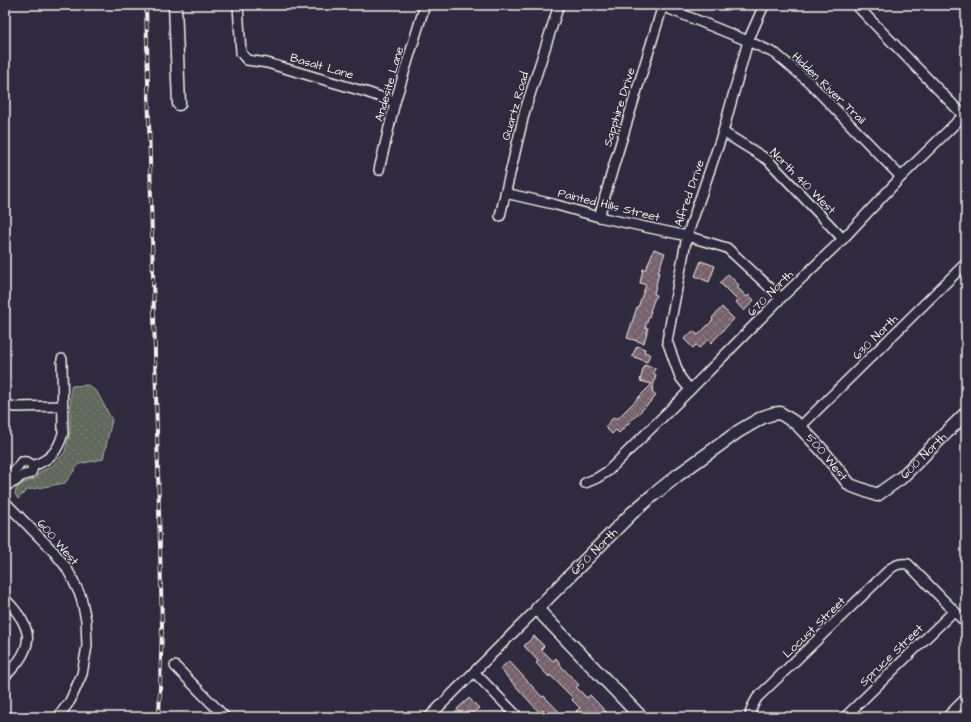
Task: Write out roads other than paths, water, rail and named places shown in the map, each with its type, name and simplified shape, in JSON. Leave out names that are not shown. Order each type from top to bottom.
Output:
[{"type":"street","points":[[175,5],[178,104]]},
{"type":"street","name":"Basalt Lane","points":[[238,5],[241,52],[247,60],[282,67],[395,102]]},
{"type":"street","name":"Quartz Road","points":[[500,216],[528,99],[559,5]]},
{"type":"street","name":"Alfred Drive","points":[[690,390],[680,377],[667,341],[687,236],[723,132],[748,41],[764,5]]},
{"type":"street","points":[[856,5],[965,114]]},
{"type":"street","name":"Andesite Lane","points":[[379,170],[395,102],[422,6]]},
{"type":"street","name":"Hidden River Trail","points":[[662,6],[776,54],[810,83],[901,177]]},
{"type":"street","name":"Sapphire Drive","points":[[599,217],[662,6]]},
{"type":"street","name":"670 North","points":[[585,483],[608,471],[843,239],[901,177],[965,114]]},
{"type":"street","name":"North 410 West","points":[[723,132],[768,160],[843,239]]},
{"type":"street","name":"Painted Hills Street","points":[[505,193],[553,204],[599,217],[687,236],[727,248],[782,298]]},
{"type":"street","name":"630 North","points":[[800,427],[966,263]]},
{"type":"street","points":[[6,486],[8,477],[18,468],[21,462],[30,462],[33,466],[41,463],[53,455],[60,444],[63,433],[62,358]]},
{"type":"street","points":[[5,406],[62,406]]},
{"type":"street","name":"500 West","points":[[780,413],[800,427],[821,449],[850,485],[877,495]]},
{"type":"street","name":"650 North","points":[[429,717],[615,530],[652,496],[678,475],[739,431],[763,417],[780,413]]},
{"type":"street","name":"600 North","points":[[877,495],[900,478],[966,413]]},
{"type":"street","name":"600 West","points":[[5,502],[54,552],[66,567],[81,597],[86,620],[87,646],[82,674],[70,702],[58,717]]},
{"type":"street","name":"Locust Street","points":[[751,716],[751,708],[757,698],[896,564],[908,564],[913,568],[954,611]]},
{"type":"street","points":[[5,599],[22,619],[26,627],[27,638],[26,647],[22,657],[15,667],[5,676]]},
{"type":"street","points":[[537,609],[641,717]]},
{"type":"street","points":[[954,611],[966,623]]},
{"type":"street","name":"Spruce Street","points":[[844,717],[954,611]]},
{"type":"street","points":[[175,666],[225,717]]},
{"type":"street","points":[[474,672],[518,717]]},
{"type":"street","points":[[947,717],[966,698]]},
{"type":"railway","points":[[146,5],[162,626],[159,717]]}]
